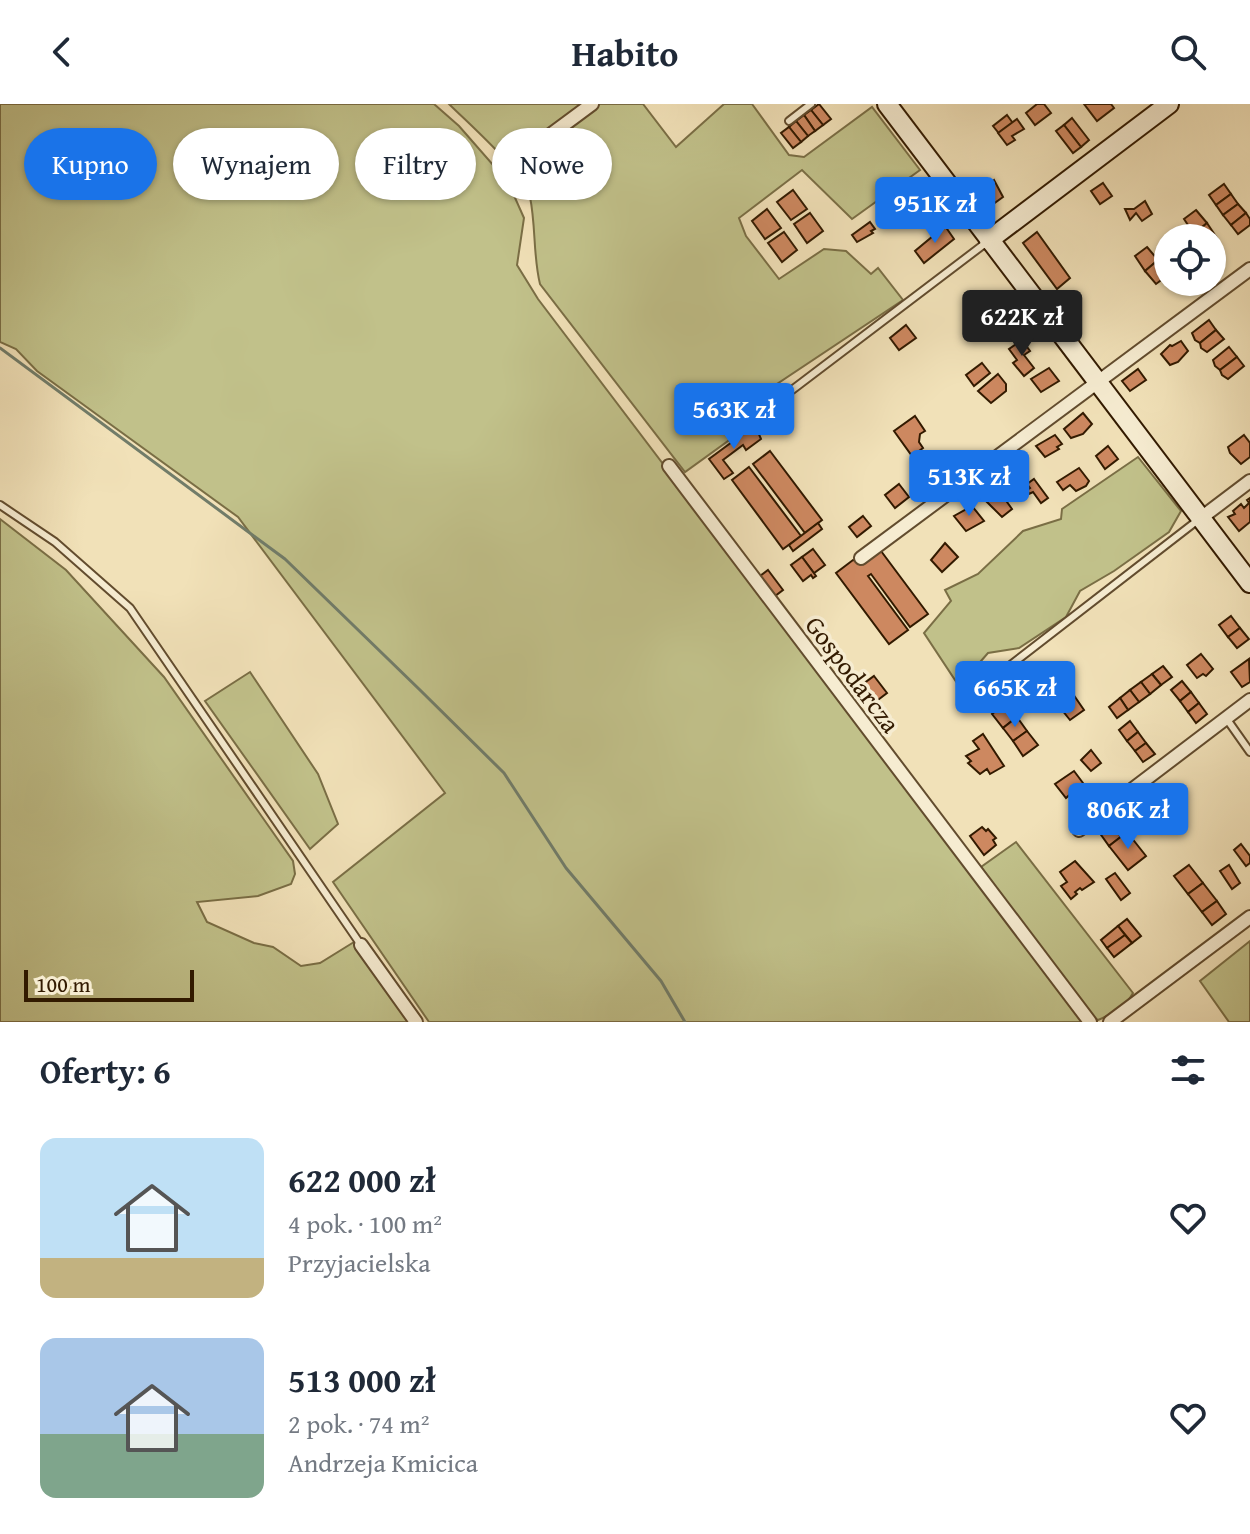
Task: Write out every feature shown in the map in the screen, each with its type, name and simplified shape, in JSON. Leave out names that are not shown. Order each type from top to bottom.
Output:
[{"type":"street","points":[[560,128],[592,104]]},
{"type":"street","points":[[887,104],[1250,583]]},
{"type":"street","points":[[989,240],[1169,104]]},
{"type":"street","points":[[861,558],[1250,269]]},
{"type":"street","name":"Gospodarcza","points":[[669,466],[1090,1022]]},
{"type":"street","points":[[1201,518],[1250,481]]},
{"type":"street","points":[[1079,830],[1250,700]]},
{"type":"street","points":[[1110,1022],[1250,917]]},
{"type":"street","points":[[361,945],[416,1022]]},
{"type":"lane","points":[[789,121],[811,104]]},
{"type":"lane","points":[[792,390],[989,240]]},
{"type":"lane","points":[[0,505],[55,542],[130,608],[361,945]]},
{"type":"lane","points":[[968,698],[1201,518]]},
{"type":"lane","points":[[1226,718],[1250,752]]},
{"type":"green space","points":[[0,104],[434,104],[461,128],[355,128],[355,200],[476,200],[476,145],[492,164],[492,200],[516,200],[524,218],[517,265],[538,299],[1086,1022],[429,1022],[333,882],[445,793],[238,517],[37,371],[16,349],[0,342]]},
{"type":"green space","points":[[449,104],[643,104],[676,147],[724,104],[752,104],[789,155],[804,157],[872,107],[920,170],[852,219],[802,170],[739,218],[746,236],[779,279],[824,249],[846,251],[871,274],[878,268],[903,300],[777,384],[757,420],[685,472],[540,284],[531,200],[612,200],[612,128],[492,128],[492,145]]},
{"type":"green space","points":[[1138,457],[1181,511],[1169,532],[1080,591],[1066,617],[1019,648],[988,653],[959,686],[924,633],[951,601],[945,590],[978,574],[1023,531],[1061,519],[1062,509]]},
{"type":"green space","points":[[0,519],[66,570],[164,677],[293,861],[295,874],[291,884],[258,896],[197,902],[207,922],[254,943],[273,947],[301,966],[320,963],[354,942],[410,1022],[0,1022]]},
{"type":"green space","points":[[250,672],[318,774],[338,824],[310,849],[205,701]]},
{"type":"green space","points":[[1016,842],[1133,993],[1123,1005],[1098,1020],[1086,1012],[981,867]]},
{"type":"green space","points":[[1250,941],[1250,1022],[1229,1022],[1200,981]]},
{"type":"building","points":[[819,104],[831,119],[823,125],[811,110]]},
{"type":"building","points":[[1037,104],[1044,104],[1051,113],[1035,125],[1026,113]]},
{"type":"building","points":[[1084,104],[1111,104],[1114,108],[1097,121]]},
{"type":"building","points":[[811,110],[823,125],[815,131],[804,115]]},
{"type":"building","points":[[804,115],[815,131],[808,136],[796,121]]},
{"type":"building","points":[[1007,115],[1015,126],[1001,136],[993,126]]},
{"type":"building","points":[[1072,118],[1089,140],[1081,147],[1064,125]]},
{"type":"building","points":[[1017,119],[1024,129],[1012,136],[1015,140],[1007,145],[998,133]]},
{"type":"building","points":[[796,121],[808,136],[801,142],[789,127]]},
{"type":"building","points":[[1064,125],[1081,147],[1073,153],[1056,131]]},
{"type":"building","points":[[789,127],[801,142],[793,148],[781,133]]},
{"type":"building","points":[[994,180],[1003,197],[989,207],[978,192]]},
{"type":"building","points":[[1103,183],[1112,196],[1100,204],[1091,191]]},
{"type":"building","points":[[1224,184],[1231,194],[1216,205],[1209,195]]},
{"type":"building","points":[[793,190],[807,209],[791,220],[777,202]]},
{"type":"building","points":[[928,193],[936,205],[931,208],[935,214],[923,222],[919,217],[911,224],[902,212]]},
{"type":"building","points":[[1231,194],[1238,204],[1223,215],[1216,205]]},
{"type":"building","points":[[1145,201],[1152,214],[1142,221],[1136,213],[1130,220],[1125,209],[1134,209]]},
{"type":"building","points":[[1238,204],[1246,213],[1231,225],[1223,215]]},
{"type":"building","points":[[767,209],[781,228],[765,239],[752,221]]},
{"type":"building","points":[[1196,210],[1207,223],[1187,224],[1184,219]]},
{"type":"building","points":[[810,213],[823,231],[807,243],[794,224]]},
{"type":"building","points":[[1246,213],[1250,225],[1238,234],[1231,225]]},
{"type":"building","points":[[870,222],[875,229],[871,231],[873,233],[857,242],[852,235]]},
{"type":"building","points":[[945,226],[954,239],[924,263],[915,251]]},
{"type":"building","points":[[784,232],[797,250],[782,262],[768,243]]},
{"type":"building","points":[[1037,232],[1070,278],[1057,289],[1023,243]]},
{"type":"building","points":[[1147,247],[1154,255],[1154,263],[1145,271],[1135,256]]},
{"type":"building","points":[[1154,263],[1154,282],[1145,271]]},
{"type":"building","points":[[1209,320],[1216,330],[1200,343],[1192,333]]},
{"type":"building","points":[[906,325],[916,338],[899,350],[890,338]]},
{"type":"building","points":[[1216,330],[1224,339],[1207,352],[1200,343]]},
{"type":"building","points":[[1022,340],[1030,351],[1024,355],[1034,368],[1024,376],[1013,363],[1017,360],[1009,349]]},
{"type":"building","points":[[1181,341],[1188,351],[1178,362],[1170,365],[1161,354],[1170,345]]},
{"type":"building","points":[[1229,347],[1237,357],[1220,370],[1213,360]]},
{"type":"building","points":[[1237,357],[1244,366],[1228,379],[1220,370]]},
{"type":"building","points":[[982,363],[990,373],[974,386],[966,375]]},
{"type":"building","points":[[1049,368],[1059,381],[1041,392],[1031,379]]},
{"type":"building","points":[[1138,369],[1146,380],[1130,391],[1122,381]]},
{"type":"building","points":[[998,374],[1006,384],[1006,391],[991,403],[978,391]]},
{"type":"building","points":[[1083,413],[1092,424],[1083,434],[1071,438],[1064,429]]},
{"type":"building","points":[[915,416],[925,431],[920,434],[919,442],[923,448],[912,456],[894,431]]},
{"type":"building","points":[[755,425],[761,439],[746,450],[743,445],[723,460],[733,473],[724,479],[709,459]]},
{"type":"building","points":[[1055,435],[1062,444],[1045,457],[1036,446]]},
{"type":"building","points":[[1244,435],[1250,443],[1250,457],[1241,464],[1228,447]]},
{"type":"building","points":[[1108,446],[1118,459],[1105,469],[1096,456]]},
{"type":"building","points":[[770,451],[822,520],[805,533],[753,464]]},
{"type":"building","points":[[749,467],[801,536],[783,549],[732,480]]},
{"type":"building","points":[[1079,468],[1089,481],[1086,486],[1076,491],[1070,485],[1063,490],[1057,482]]},
{"type":"building","points":[[1034,479],[1048,498],[1041,503],[1033,492],[1029,494],[1027,490],[1030,488],[1027,484]]},
{"type":"building","points":[[997,480],[1011,499],[1007,502],[1012,509],[1002,517],[986,501],[994,495],[988,487]]},
{"type":"building","points":[[899,484],[909,497],[895,508],[885,495]]},
{"type":"building","points":[[1250,498],[1250,522],[1239,531],[1228,517],[1235,514],[1233,511],[1241,504],[1244,508]]},
{"type":"building","points":[[972,506],[984,521],[966,531],[954,516]]},
{"type":"building","points":[[863,516],[871,526],[857,537],[849,527]]},
{"type":"building","points":[[818,523],[822,529],[793,551],[789,545]]},
{"type":"building","points":[[945,543],[958,557],[942,572],[931,560]]},
{"type":"building","points":[[813,549],[825,565],[814,573],[802,557]]},
{"type":"building","points":[[881,551],[928,614],[910,627],[871,574],[868,576],[908,630],[889,644],[836,573],[853,560],[864,563]]},
{"type":"building","points":[[802,557],[816,576],[813,578],[811,575],[803,581],[791,565]]},
{"type":"building","points":[[768,570],[783,590],[775,596],[760,576]]},
{"type":"building","points":[[1231,616],[1240,628],[1228,637],[1219,625]]},
{"type":"building","points":[[1240,628],[1249,639],[1237,648],[1228,637]]},
{"type":"building","points":[[1201,654],[1213,669],[1206,676],[1203,674],[1197,678],[1187,665]]},
{"type":"building","points":[[1249,659],[1250,682],[1242,687],[1231,672]]},
{"type":"building","points":[[1050,664],[1061,679],[1047,689],[1036,674]]},
{"type":"building","points":[[1163,666],[1172,677],[1161,685],[1152,674]]},
{"type":"building","points":[[1152,674],[1161,685],[1150,694],[1141,682]]},
{"type":"building","points":[[874,676],[887,693],[874,703],[859,687]]},
{"type":"building","points":[[1061,679],[1073,694],[1058,705],[1047,689]]},
{"type":"building","points":[[1182,681],[1191,692],[1180,701],[1171,690]]},
{"type":"building","points":[[1141,682],[1150,694],[1139,702],[1130,690]]},
{"type":"building","points":[[1130,690],[1139,702],[1128,710],[1120,698]]},
{"type":"building","points":[[1191,692],[1199,703],[1188,712],[1180,701]]},
{"type":"building","points":[[1073,694],[1084,710],[1070,720],[1058,705]]},
{"type":"building","points":[[1120,698],[1128,710],[1117,718],[1109,707]]},
{"type":"building","points":[[1006,703],[1017,717],[1003,728],[992,714]]},
{"type":"building","points":[[1199,703],[1207,714],[1196,723],[1188,712]]},
{"type":"building","points":[[1017,717],[1027,731],[1013,741],[1003,728]]},
{"type":"building","points":[[1130,721],[1138,732],[1127,741],[1119,730]]},
{"type":"building","points":[[1027,731],[1038,745],[1023,756],[1013,741]]},
{"type":"building","points":[[1138,732],[1146,743],[1135,751],[1127,741]]},
{"type":"building","points":[[983,734],[1004,766],[990,774],[987,769],[980,774],[968,763],[971,761],[966,756],[979,749],[973,741]]},
{"type":"building","points":[[1146,743],[1155,754],[1143,762],[1135,751]]},
{"type":"building","points":[[1091,750],[1101,763],[1091,771],[1081,760]]},
{"type":"building","points":[[1074,771],[1083,783],[1066,798],[1055,784]]},
{"type":"building","points":[[1150,794],[1156,801],[1161,797],[1170,809],[1149,825],[1136,807]]},
{"type":"building","points":[[1111,823],[1121,837],[1109,846],[1099,832]]},
{"type":"building","points":[[982,827],[996,838],[993,840],[996,845],[984,855],[970,836]]},
{"type":"building","points":[[1127,832],[1146,856],[1128,870],[1109,846]]},
{"type":"building","points":[[1241,844],[1250,856],[1250,863],[1246,866],[1234,850]]},
{"type":"building","points":[[1075,861],[1094,882],[1082,890],[1080,888],[1071,899],[1061,886],[1067,882],[1060,872]]},
{"type":"building","points":[[1189,865],[1203,883],[1188,894],[1174,876]]},
{"type":"building","points":[[1229,865],[1240,883],[1232,889],[1220,871]]},
{"type":"building","points":[[1115,873],[1130,893],[1121,900],[1106,879]]},
{"type":"building","points":[[1203,883],[1217,901],[1202,912],[1188,894]]},
{"type":"building","points":[[1217,901],[1226,914],[1212,925],[1202,912]]},
{"type":"building","points":[[1127,919],[1141,936],[1132,943],[1118,926]]},
{"type":"building","points":[[1118,926],[1125,935],[1107,948],[1101,940]]},
{"type":"building","points":[[1125,935],[1132,943],[1114,957],[1107,948]]},
{"type":"waterway","points":[[0,348],[285,559],[420,690],[504,773],[566,868],[661,981],[685,1022]]}]
